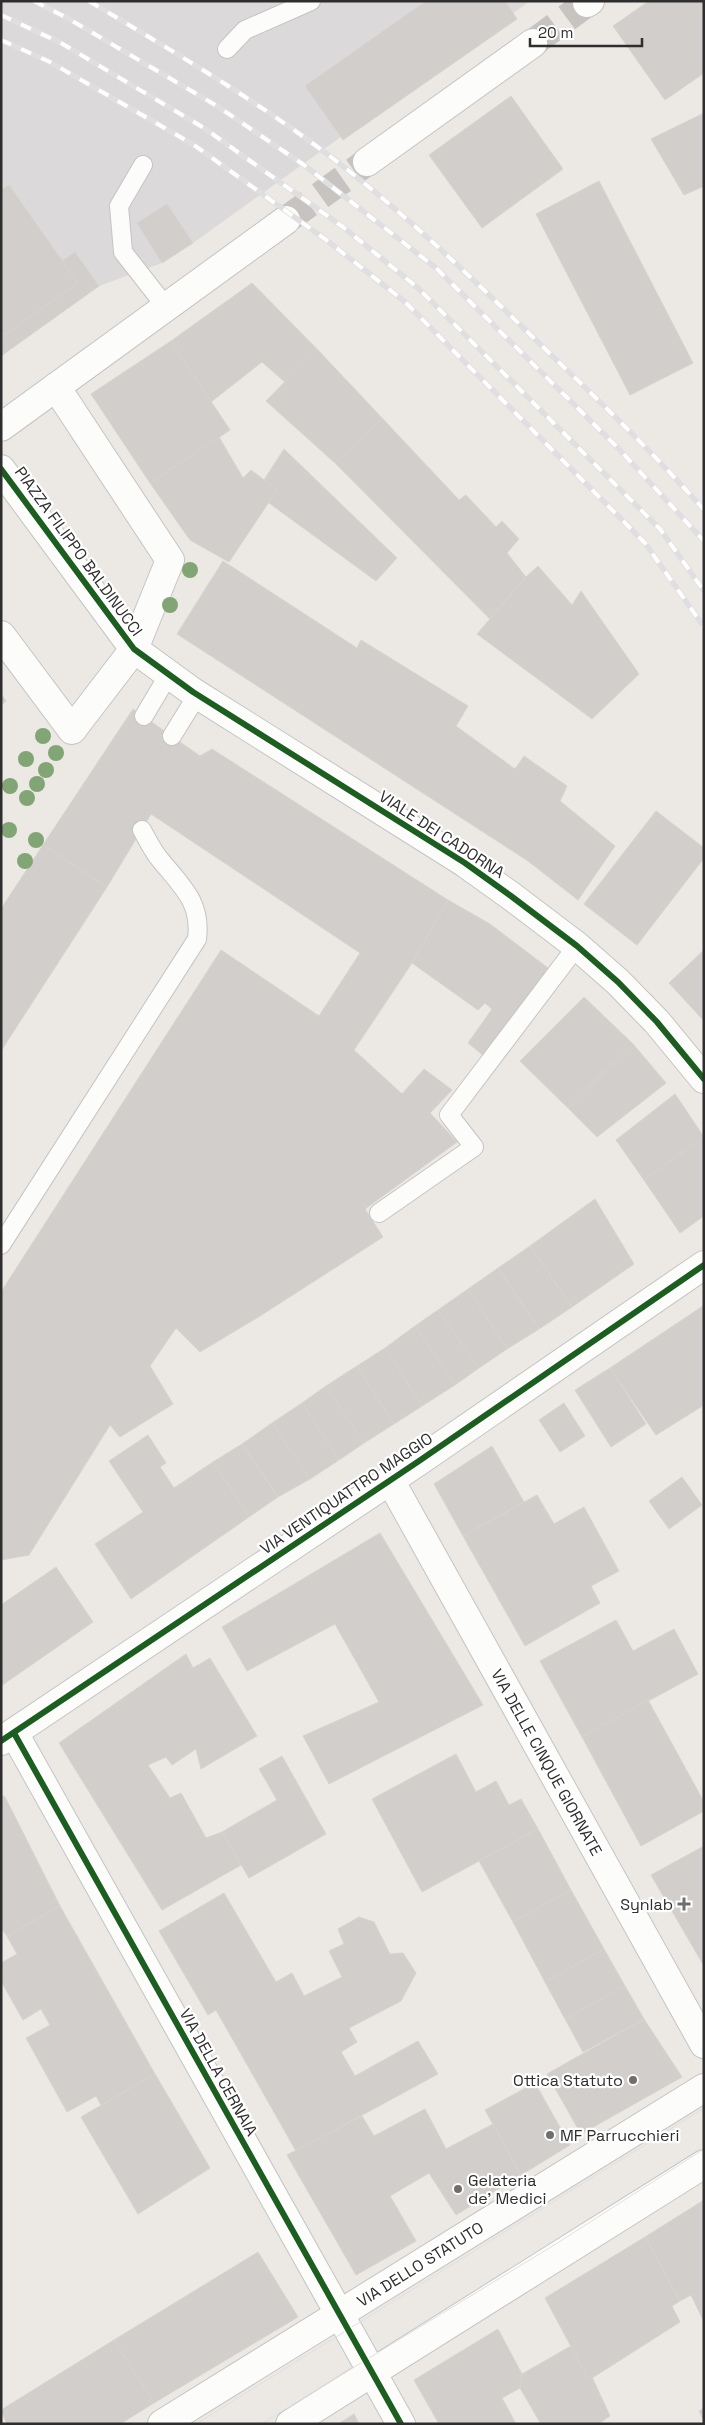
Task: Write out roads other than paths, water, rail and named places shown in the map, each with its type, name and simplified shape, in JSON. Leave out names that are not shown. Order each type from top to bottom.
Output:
[{"type":"street","points":[[367,162],[533,43]]},
{"type":"street","points":[[1,428],[286,220]]},
{"type":"street","name":"PIAZZA FILIPPO BALDINUCCI","points":[[1,635],[72,730],[134,649],[170,560],[56,387]]},
{"type":"street","name":"PIAZZA FILIPPO BALDINUCCI","points":[[1,469],[134,649]]},
{"type":"street","name":"VIALE DEI CADORNA","points":[[134,649],[196,693],[464,863],[576,946],[657,1022],[704,1079]]},
{"type":"street","name":"VIA VENTIQUATTRO MAGGIO","points":[[8,1737],[390,1480],[704,1265]]},
{"type":"street","name":"VIA DELLE CINQUE GIORNATE","points":[[390,1480],[704,2044]]},
{"type":"street","name":"VIA DELLA CERNAIA","points":[[8,1737],[401,2424]]},
{"type":"street","name":"VIA DELLO STATUTO","points":[[162,2424],[704,2088]]},
{"type":"street","points":[[290,2424],[704,2164]]},
{"type":"lane","points":[[227,48],[245,30],[311,1]]},
{"type":"lane","points":[[143,165],[119,206],[123,252],[166,307]]},
{"type":"lane","points":[[144,716],[169,674]]},
{"type":"lane","points":[[172,736],[196,693]]},
{"type":"lane","points":[[1,1246],[197,939],[199,923],[195,906],[156,856],[142,830]]},
{"type":"lane","points":[[379,1213],[474,1147],[448,1115],[576,946]]},
{"type":"tunnel","points":[[533,43],[587,3]]},
{"type":"tunnel","points":[[286,220],[367,162]]},
{"type":"tram line","points":[[196,2424],[704,2108]]},
{"type":"tram line","points":[[261,2424],[559,2242],[704,2149]]},
{"type":"railway","points":[[34,1],[69,19],[217,106],[304,165],[436,268],[618,448],[704,541]]},
{"type":"railway","points":[[89,1],[208,73],[266,111],[323,151],[381,197],[463,270],[584,387],[645,447],[704,510]]},
{"type":"railway","points":[[1,15],[61,43],[204,128],[343,227],[418,288],[660,529],[704,591]]},
{"type":"railway","points":[[1,40],[50,62],[194,145],[325,239],[404,301],[645,543],[704,627]]},
{"type":"place","name":"Synlab","points":[[684,1904]]},
{"type":"place","name":"Ottica Statuto","points":[[633,2080]]},
{"type":"place","name":"MF Parrucchieri","points":[[550,2135]]},
{"type":"place","name":"Gelateria de' Medici","points":[[458,2189]]}]
